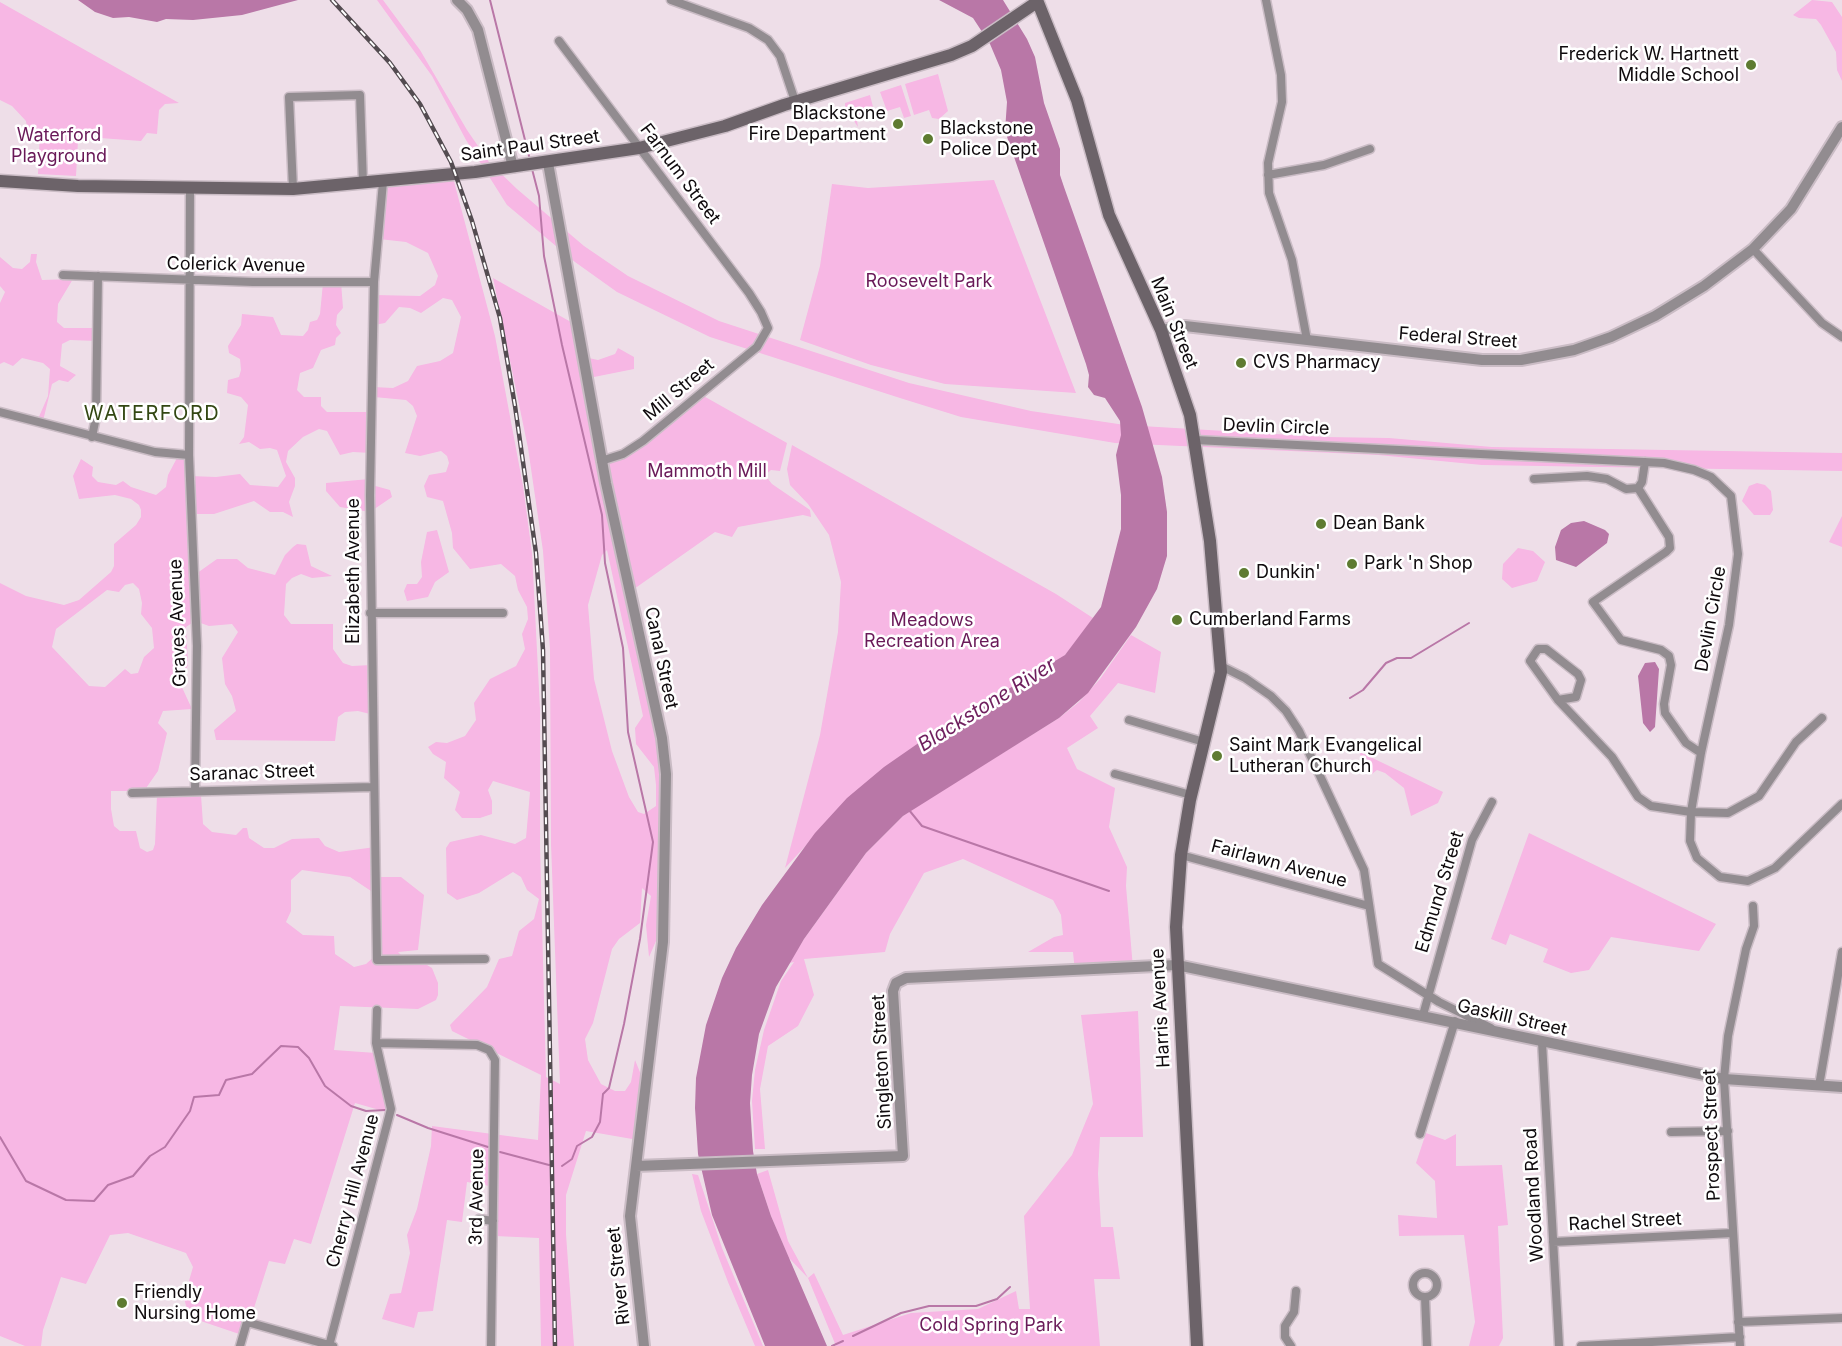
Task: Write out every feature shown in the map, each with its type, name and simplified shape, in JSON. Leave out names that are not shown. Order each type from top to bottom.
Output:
[{"type":"main road","name":"Saint Paul Street","points":[[0,181],[78,186],[293,189],[383,182],[548,163],[639,148],[725,126],[795,101],[925,63],[972,46],[1020,15],[1037,1]]},
{"type":"main road","name":"Main Street","points":[[1037,1],[1077,100],[1114,227],[1161,330],[1195,440],[1210,541],[1221,670]]},
{"type":"main road","name":"Harris Avenue","points":[[1197,1346],[1177,965],[1177,905],[1181,855],[1191,795],[1221,670]]},
{"type":"street","points":[[457,0],[467,10],[478,30],[513,167]]},
{"type":"street","points":[[671,0],[749,28],[768,40],[780,56],[795,101]]},
{"type":"street","points":[[1266,0],[1281,75],[1282,102],[1268,175],[1269,193],[1292,260],[1306,340]]},
{"type":"street","name":"Farnum Street","points":[[559,41],[749,293],[766,321],[767,332]]},
{"type":"street","points":[[293,189],[289,97],[360,95],[363,184]]},
{"type":"street","name":"Federal Street","points":[[1161,330],[1185,326],[1482,360],[1521,360],[1558,355],[1631,329],[1704,286],[1753,249],[1791,209],[1842,127]]},
{"type":"street","points":[[1268,175],[1324,165],[1370,149]]},
{"type":"street","name":"Canal Street","points":[[548,163],[602,461],[662,738],[666,774],[663,942],[636,1167]]},
{"type":"street","name":"Elizabeth Avenue","points":[[383,182],[374,282],[370,613],[377,960],[485,958]]},
{"type":"street","name":"Graves Avenue","points":[[190,187],[189,455],[197,646],[195,791]]},
{"type":"street","points":[[1753,249],[1822,323],[1842,337]]},
{"type":"street","name":"Colerick Avenue","points":[[63,275],[190,280],[374,282]]},
{"type":"street","points":[[92,437],[96,417],[98,276]]},
{"type":"street","name":"Mill Street","points":[[602,461],[623,454],[643,441],[747,356],[767,332]]},
{"type":"street","points":[[0,412],[155,452],[189,455]]},
{"type":"street","name":"Devlin Circle","points":[[1195,440],[1645,462],[1673,464],[1703,473],[1723,485],[1733,502],[1738,554],[1736,586],[1691,812],[1690,841],[1697,858],[1720,877],[1748,881],[1775,868],[1842,804]]},
{"type":"street","points":[[1638,488],[1642,482],[1645,462]]},
{"type":"street","points":[[1533,479],[1587,476],[1607,480],[1626,489],[1638,488]]},
{"type":"street","points":[[1638,488],[1669,537],[1670,548],[1593,602],[1621,640],[1660,650],[1669,656],[1671,665],[1664,704],[1665,713],[1686,743],[1701,753]]},
{"type":"street","points":[[370,613],[503,613]]},
{"type":"street","points":[[1558,700],[1576,697],[1581,680],[1577,672],[1550,652],[1538,649],[1530,661],[1558,700],[1612,757],[1638,797],[1652,806],[1691,812],[1728,813],[1759,796],[1796,742],[1822,718]]},
{"type":"street","points":[[1221,670],[1265,691],[1281,704],[1294,722],[1362,865],[1378,964],[1427,995],[1496,1030]]},
{"type":"street","points":[[1129,720],[1204,742]]},
{"type":"street","points":[[1115,774],[1191,795]]},
{"type":"street","name":"Saranac Street","points":[[132,793],[373,787]]},
{"type":"street","name":"Edmund Street","points":[[1423,1015],[1472,840],[1492,802]]},
{"type":"street","name":"Fairlawn Avenue","points":[[1181,855],[1369,906]]},
{"type":"street","name":"Prospect Street","points":[[1740,1342],[1724,1078],[1728,1036],[1746,949],[1754,926],[1753,906]]},
{"type":"street","points":[[1818,1086],[1842,952]]},
{"type":"street","name":"Singleton Street","points":[[636,1167],[903,1156],[893,991],[901,979],[1177,965]]},
{"type":"street","name":"Gaskill Street","points":[[1177,965],[1724,1078],[1842,1087]]},
{"type":"street","points":[[376,1043],[377,1010]]},
{"type":"street","points":[[1420,1134],[1455,1021]]},
{"type":"street","name":"Woodland Road","points":[[1542,1042],[1559,1346]]},
{"type":"street","name":"3rd Avenue","points":[[376,1043],[477,1045],[489,1050],[495,1060],[491,1346]]},
{"type":"street","name":"Cherry Hill Avenue","points":[[330,1346],[391,1109],[376,1043]]},
{"type":"street","points":[[1671,1132],[1728,1131]]},
{"type":"street","name":"River Street","points":[[636,1167],[630,1216],[631,1243],[644,1346]]},
{"type":"street","points":[[479,1219],[494,1221]]},
{"type":"street","name":"Rachel Street","points":[[1553,1242],[1733,1233]]},
{"type":"street","points":[[1291,1346],[1284,1337],[1285,1326],[1294,1312],[1296,1291]]},
{"type":"street","points":[[1425,1297],[1427,1346]]},
{"type":"street","points":[[1738,1322],[1842,1318]]},
{"type":"street","points":[[240,1346],[247,1322],[330,1346]]},
{"type":"street","points":[[1581,1346],[1740,1342]]},
{"type":"green space","points":[[377,0],[383,0],[420,50],[467,130],[489,162],[584,246],[628,276],[719,321],[909,383],[1031,411],[1125,425],[1325,437],[1389,438],[1492,447],[1842,453],[1842,471],[1482,465],[1378,455],[1115,443],[961,417],[710,337],[617,292],[575,262],[507,205],[466,140],[432,76]]},
{"type":"green space","points":[[1812,0],[1832,2],[1842,17],[1842,81],[1837,70],[1836,52],[1821,25],[1816,19],[1799,18],[1793,15]]},
{"type":"green space","name":"Waterford Playground","points":[[0,2],[179,103],[165,104],[159,110],[157,134],[147,133],[141,141],[100,138],[78,141],[76,176],[38,174],[40,130],[27,128],[26,121],[12,106],[0,100]]},
{"type":"green space","points":[[938,74],[948,111],[939,119],[932,118],[929,110],[914,115],[905,84]]},
{"type":"green space","points":[[901,85],[911,116],[904,118],[900,107],[887,111],[880,92]]},
{"type":"green space","points":[[870,95],[875,115],[857,121],[858,127],[845,108],[845,103]]},
{"type":"green space","name":"Mammoth Mill","points":[[452,174],[495,336],[523,486],[532,553],[540,709],[540,845],[546,1077],[560,1084],[551,844],[550,649],[543,551],[528,448],[493,278],[578,326],[584,357],[598,360],[615,354],[618,348],[634,357],[634,369],[589,378],[602,457],[616,458],[700,394],[787,443],[780,471],[771,470],[765,475],[772,484],[810,510],[811,517],[803,515],[738,527],[732,537],[715,532],[634,589],[663,748],[660,932],[649,957],[646,925],[651,896],[642,888],[640,923],[619,939],[612,949],[593,1023],[585,1039],[588,1060],[601,1084],[615,1091],[625,1091],[631,1082],[635,1060],[644,1082],[638,1140],[586,1131],[566,1195],[566,1234],[574,1346],[541,1346],[539,1238],[495,1236],[495,1187],[467,1182],[462,1222],[447,1220],[433,1311],[418,1312],[414,1328],[382,1319],[390,1294],[401,1293],[410,1253],[407,1235],[417,1209],[431,1146],[432,1126],[538,1140],[541,1075],[452,1031],[450,1025],[487,987],[499,959],[512,956],[519,931],[534,919],[539,899],[527,890],[521,877],[513,872],[479,893],[457,900],[447,893],[446,848],[450,842],[481,835],[515,844],[526,838],[530,792],[493,781],[488,790],[492,801],[492,814],[480,818],[462,818],[455,810],[460,792],[444,778],[446,762],[433,754],[428,747],[436,742],[447,743],[465,736],[476,720],[474,703],[490,679],[516,666],[525,649],[522,634],[528,619],[527,607],[518,590],[515,576],[501,564],[470,569],[453,548],[452,533],[443,501],[427,497],[424,486],[429,475],[446,472],[449,463],[447,456],[441,451],[420,456],[405,453],[417,416],[413,406],[406,400],[374,397],[373,387],[393,388],[408,381],[417,366],[440,361],[453,353],[461,317],[452,300],[443,298],[421,313],[410,308],[399,307],[385,323],[374,325],[375,295],[420,296],[435,285],[438,276],[428,253],[406,242],[379,239],[381,187]],"holes":[[[607,550],[643,716],[635,728],[636,744],[654,767],[656,785],[656,806],[644,814],[638,812],[629,797],[612,751],[594,679],[588,605],[602,555]]]},
{"type":"green space","name":"Roosevelt Park","points":[[994,180],[1076,393],[945,384],[871,365],[800,340],[820,266],[832,184],[868,188]]},
{"type":"green space","points":[[31,254],[37,254],[36,262],[42,280],[73,279],[58,304],[57,322],[64,328],[97,328],[97,341],[70,340],[62,344],[60,366],[76,375],[68,382],[59,380],[52,384],[43,421],[38,419],[48,396],[50,369],[43,363],[22,358],[13,366],[4,362],[0,364],[0,303],[5,292],[0,286],[0,257],[13,268],[22,269],[30,262]]},
{"type":"green space","points":[[341,282],[343,308],[337,315],[336,325],[341,333],[336,338],[335,345],[321,350],[313,368],[300,373],[297,390],[304,397],[321,397],[321,406],[327,412],[371,412],[371,453],[353,452],[340,455],[327,431],[319,429],[303,437],[288,451],[286,462],[295,478],[295,486],[289,502],[293,517],[283,512],[270,512],[254,501],[214,514],[192,514],[193,576],[217,559],[237,559],[248,568],[275,575],[285,555],[293,547],[297,544],[306,545],[311,566],[332,576],[312,578],[301,574],[292,578],[286,584],[284,615],[291,624],[333,624],[333,649],[343,663],[352,666],[371,665],[374,715],[358,711],[345,712],[338,717],[335,741],[216,740],[214,730],[236,711],[232,696],[225,684],[222,658],[238,632],[232,624],[209,626],[195,621],[186,627],[188,665],[180,683],[192,709],[163,711],[158,723],[167,733],[158,771],[144,791],[111,791],[111,809],[114,826],[120,831],[136,831],[140,848],[147,852],[153,850],[155,844],[157,795],[201,795],[203,824],[212,832],[236,835],[243,828],[247,828],[249,838],[264,848],[274,848],[292,839],[319,838],[325,846],[339,852],[375,847],[378,877],[401,877],[424,895],[418,950],[398,952],[406,960],[422,962],[432,968],[438,983],[438,995],[436,1000],[418,1009],[340,1006],[334,1050],[376,1053],[390,1113],[355,1103],[311,1244],[294,1239],[285,1264],[269,1261],[245,1336],[189,1317],[184,1298],[193,1267],[186,1253],[128,1233],[110,1235],[86,1284],[61,1277],[43,1330],[41,1346],[25,1346],[0,1336],[0,583],[26,596],[64,605],[79,600],[111,572],[114,566],[114,544],[136,525],[141,517],[141,510],[139,505],[131,499],[115,495],[79,499],[73,476],[81,459],[93,467],[92,476],[98,482],[116,485],[123,481],[131,487],[156,495],[166,487],[168,475],[177,458],[180,457],[189,460],[190,476],[216,477],[240,474],[250,485],[278,487],[286,476],[277,450],[260,449],[249,442],[239,444],[244,437],[248,405],[241,397],[227,393],[228,380],[239,377],[241,370],[240,359],[229,353],[228,346],[241,325],[242,314],[273,317],[281,335],[303,336],[310,322],[317,320],[320,314],[323,283]],"holes":[[[133,583],[139,589],[142,603],[141,614],[152,628],[154,648],[144,657],[138,673],[131,674],[125,669],[105,687],[89,686],[52,647],[56,629],[107,590],[119,592],[125,585]],[[302,870],[350,877],[377,895],[377,954],[366,964],[354,967],[335,954],[334,936],[303,935],[286,922],[291,911],[291,880]]]},
{"type":"green space","name":"Meadows Recreation Area","points":[[792,445],[1056,594],[1093,618],[1075,645],[1057,663],[812,839],[785,868],[820,735],[838,632],[841,582],[829,535],[808,504],[790,485],[787,469]]},
{"type":"green space","points":[[369,479],[372,485],[390,490],[392,497],[370,512],[340,507],[326,491],[326,483]]},
{"type":"green space","points":[[1757,483],[1765,485],[1771,491],[1773,510],[1770,515],[1754,515],[1742,501],[1749,486]]},
{"type":"green space","points":[[1842,516],[1842,547],[1829,542]]},
{"type":"green space","points":[[437,530],[449,572],[435,582],[428,597],[407,601],[404,591],[407,584],[417,584],[422,577],[421,562],[427,532]]},
{"type":"green space","points":[[1518,548],[1533,551],[1545,562],[1537,581],[1512,588],[1502,579],[1503,564]]},
{"type":"green space","points":[[1131,635],[1161,652],[1155,693],[1118,683],[1090,716],[1098,728],[1067,748],[1077,769],[1115,788],[1109,827],[1127,867],[1126,886],[1133,968],[1075,972],[1073,952],[1028,952],[1054,937],[1063,935],[1061,915],[1053,900],[963,859],[924,873],[890,934],[885,952],[804,959],[814,995],[798,1026],[768,1046],[760,1089],[765,1149],[755,1149],[752,1101],[755,1070],[764,1030],[781,981],[794,962],[789,963],[804,939],[866,853],[903,816],[1059,718],[1079,702],[1100,679]]},
{"type":"green space","points":[[1358,751],[1443,792],[1438,803],[1411,816],[1404,788],[1385,773],[1377,770],[1372,774]]},
{"type":"green space","points":[[1529,833],[1716,924],[1699,951],[1611,937],[1589,970],[1571,973],[1543,962],[1548,949],[1510,934],[1506,945],[1491,939]]},
{"type":"green space","name":"Cold Spring Park","points":[[1138,1011],[1143,1137],[1100,1137],[1098,1174],[1101,1227],[1113,1227],[1120,1279],[1094,1279],[1100,1346],[836,1346],[808,1278],[814,1273],[843,1335],[911,1313],[978,1309],[1016,1291],[1019,1309],[1030,1309],[1024,1216],[1072,1155],[1093,1104],[1081,1015]]},
{"type":"green space","points":[[1426,1133],[1445,1140],[1456,1134],[1456,1166],[1502,1165],[1508,1225],[1498,1226],[1503,1338],[1499,1346],[1469,1346],[1475,1322],[1464,1235],[1399,1236],[1398,1215],[1437,1218],[1435,1181],[1416,1163]]},
{"type":"green space","points":[[768,1170],[788,1241],[808,1278],[789,1258],[771,1216],[757,1174]]},
{"type":"green space","points":[[692,1174],[698,1175],[722,1248],[763,1346],[755,1346],[728,1282],[701,1211]]},
{"type":"water","points":[[78,0],[298,0],[242,15],[193,20],[166,19],[157,22],[129,17],[113,18],[95,12]]},
{"type":"water","name":"Blackstone River","points":[[939,0],[1003,0],[1027,39],[1035,57],[1044,103],[1060,149],[1060,175],[1142,407],[1162,477],[1167,512],[1167,556],[1157,589],[1136,627],[1088,693],[1059,718],[903,816],[866,853],[804,939],[776,987],[759,1034],[752,1075],[750,1103],[753,1151],[757,1174],[771,1216],[827,1346],[765,1346],[712,1215],[698,1154],[696,1078],[706,1025],[722,978],[736,948],[762,905],[815,833],[847,798],[884,767],[920,742],[1065,655],[1101,607],[1121,529],[1121,495],[1116,455],[1121,435],[1120,421],[1105,398],[1094,395],[1088,387],[1089,375],[1086,364],[1005,131],[1007,102],[1001,70],[990,44],[973,18]]},
{"type":"water","points":[[1584,521],[1605,530],[1609,534],[1607,543],[1576,567],[1556,560],[1555,547],[1561,530],[1571,523]]},
{"type":"water","points":[[1655,662],[1659,669],[1655,727],[1650,732],[1643,723],[1638,676],[1645,663]]},
{"type":"waterway","points":[[490,0],[530,160]]},
{"type":"waterway","points":[[532,169],[539,196],[544,256],[562,345],[602,515],[605,563],[623,648],[628,732],[653,842],[640,939],[624,1024],[609,1088],[603,1094],[600,1122],[592,1137],[577,1146],[572,1159],[562,1166]]},
{"type":"waterway","points":[[1350,698],[1363,690],[1386,663],[1397,658],[1411,658],[1469,623]]},
{"type":"waterway","points":[[909,810],[922,826],[1109,891]]},
{"type":"waterway","points":[[0,1137],[26,1181],[66,1200],[94,1201],[108,1185],[133,1176],[150,1156],[165,1147],[190,1111],[194,1097],[219,1095],[226,1080],[252,1074],[281,1046],[298,1047],[309,1058],[325,1086],[351,1106],[366,1111],[385,1110]]},
{"type":"waterway","points":[[397,1115],[428,1128],[488,1147]]},
{"type":"waterway","points":[[500,1152],[549,1165]]},
{"type":"waterway","points":[[853,1336],[901,1313],[929,1306],[976,1306],[997,1299],[1010,1287]]},
{"type":"waterway","points":[[832,1346],[843,1341]]},
{"type":"railway","points":[[332,0],[390,63],[420,104],[451,162],[472,221],[500,318],[515,406],[536,553],[543,650],[555,1346]]},
{"type":"place","name":"Frederick W. Hartnett Middle School","points":[[1751,65]]},
{"type":"place","name":"Blackstone Fire Department","points":[[898,124]]},
{"type":"place","name":"Blackstone Police Dept","points":[[928,139]]},
{"type":"place","name":"CVS Pharmacy","points":[[1241,363]]},
{"type":"place","name":"Dean Bank","points":[[1321,524]]},
{"type":"place","name":"Park 'n Shop","points":[[1352,564]]},
{"type":"place","name":"Dunkin'","points":[[1244,573]]},
{"type":"place","name":"Cumberland Farms","points":[[1177,620]]},
{"type":"place","name":"Saint Mark Evangelical Lutheran Church","points":[[1217,756]]},
{"type":"place","name":"Friendly Nursing Home","points":[[122,1303]]},
{"type":"district","name":"WATERFORD","points":[[152,414]]}]
